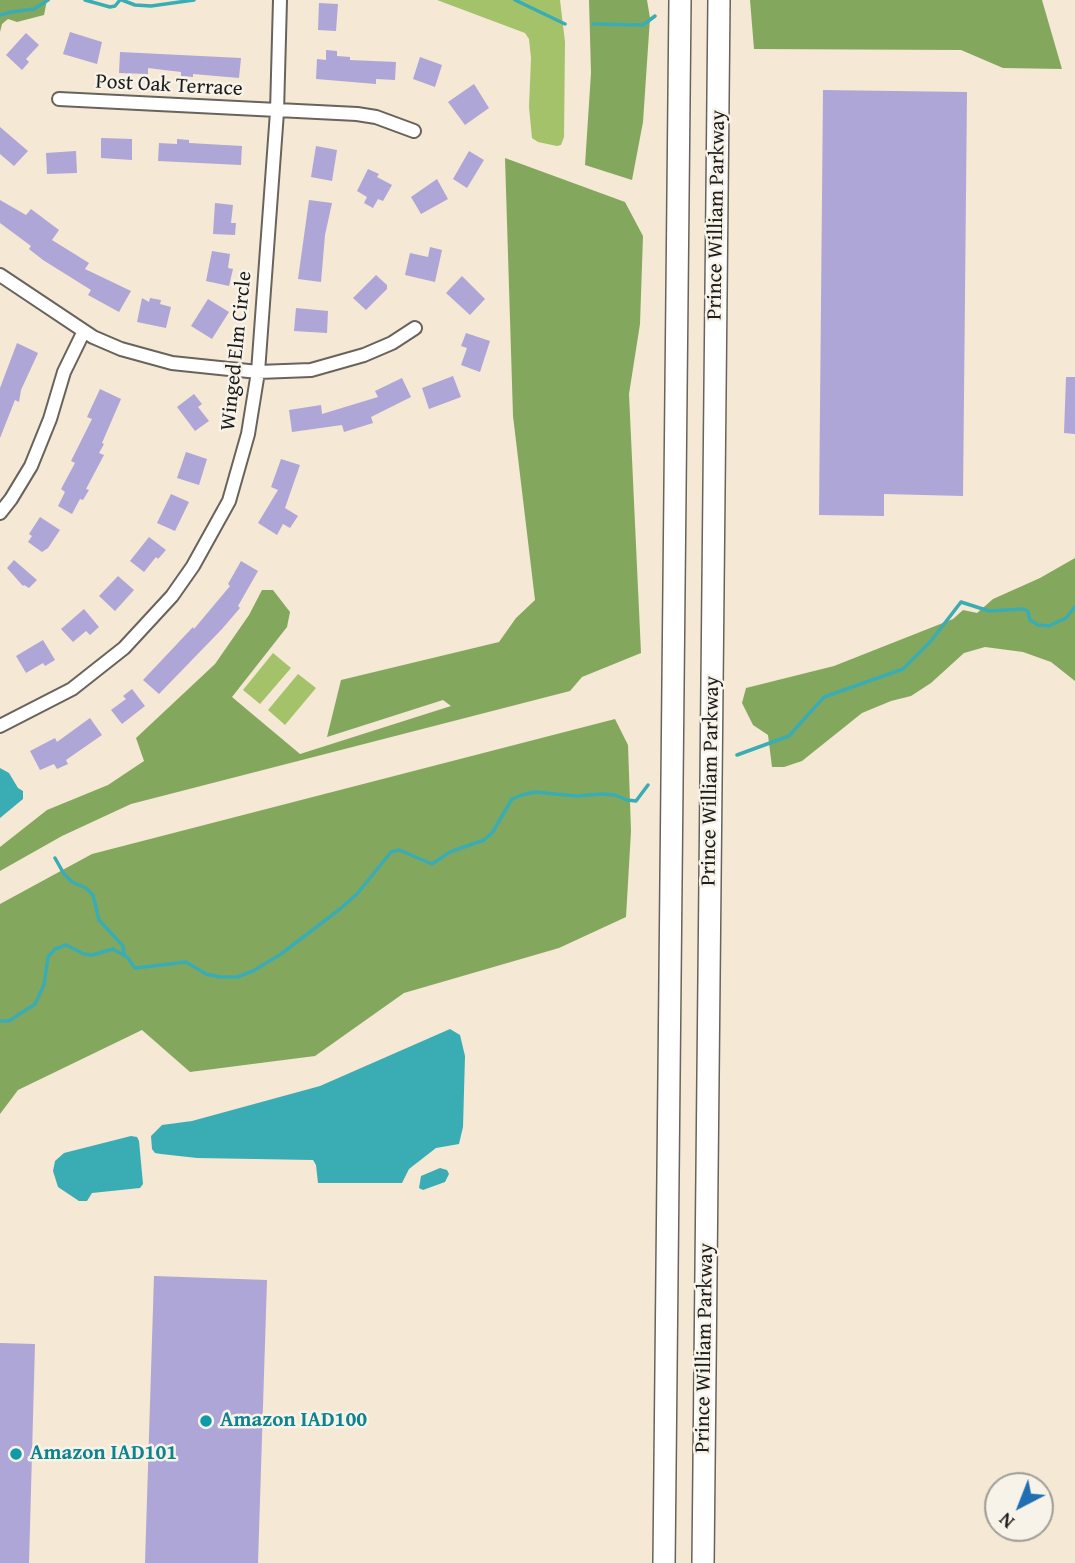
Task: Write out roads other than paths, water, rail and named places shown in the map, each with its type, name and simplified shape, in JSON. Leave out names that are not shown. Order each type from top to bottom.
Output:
[{"type":"highway","name":"Prince William Parkway","points":[[664,1563],[680,0]]},
{"type":"highway","name":"Prince William Parkway","points":[[703,1563],[719,0]]},
{"type":"street","name":"Winged Elm Circle","points":[[0,726],[62,695],[99,670],[134,639],[172,596],[193,566],[229,501],[248,434],[258,372],[277,112],[280,0]]},
{"type":"street","name":"Post Oak Terrace","points":[[59,99],[357,114],[376,117],[414,131]]},
{"type":"street","points":[[0,275],[85,331],[121,348],[172,363],[258,372],[311,370],[341,363],[392,343],[415,328]]},
{"type":"street","points":[[0,513],[31,466],[50,419],[64,372],[85,331]]},
{"type":"water","points":[[0,768],[9,773],[18,788],[23,791],[23,799],[0,818]]},
{"type":"water","points":[[450,1029],[460,1035],[465,1056],[463,1127],[459,1144],[436,1148],[409,1169],[402,1183],[318,1183],[313,1160],[197,1158],[155,1153],[152,1149],[151,1136],[162,1125],[192,1121],[320,1086]]},
{"type":"water","points":[[131,1136],[137,1137],[139,1141],[143,1184],[140,1188],[92,1193],[87,1201],[79,1201],[58,1187],[53,1171],[55,1161],[64,1153]]},
{"type":"water","points":[[440,1168],[447,1170],[449,1174],[445,1182],[423,1190],[419,1188],[421,1176]]},
{"type":"waterway","points":[[0,15],[34,9],[48,0]]},
{"type":"waterway","points":[[85,0],[110,7],[120,0]]},
{"type":"waterway","points":[[122,0],[135,5],[151,6],[194,0]]},
{"type":"waterway","points":[[515,0],[565,24]]},
{"type":"waterway","points":[[593,24],[643,25],[655,16]]},
{"type":"waterway","points":[[737,755],[789,736],[824,697],[903,669],[931,641],[961,602],[989,611],[1023,609],[1028,611],[1030,620],[1038,625],[1049,626],[1066,618],[1075,607]]},
{"type":"waterway","points":[[0,1021],[9,1021],[35,1004],[44,985],[48,957],[55,949],[66,945],[92,955],[113,949],[127,957],[135,968],[186,962],[206,974],[237,977],[281,954],[340,909],[357,894],[391,852],[399,850],[432,864],[450,852],[484,840],[492,833],[512,799],[522,795],[535,792],[576,796],[602,794],[636,801],[648,785]]},
{"type":"waterway","points":[[55,858],[72,882],[86,888],[93,895],[99,920],[123,946],[124,954]]},
{"type":"place","name":"Amazon IAD100","points":[[206,1421]]},
{"type":"place","name":"Amazon IAD101","points":[[16,1454]]}]
